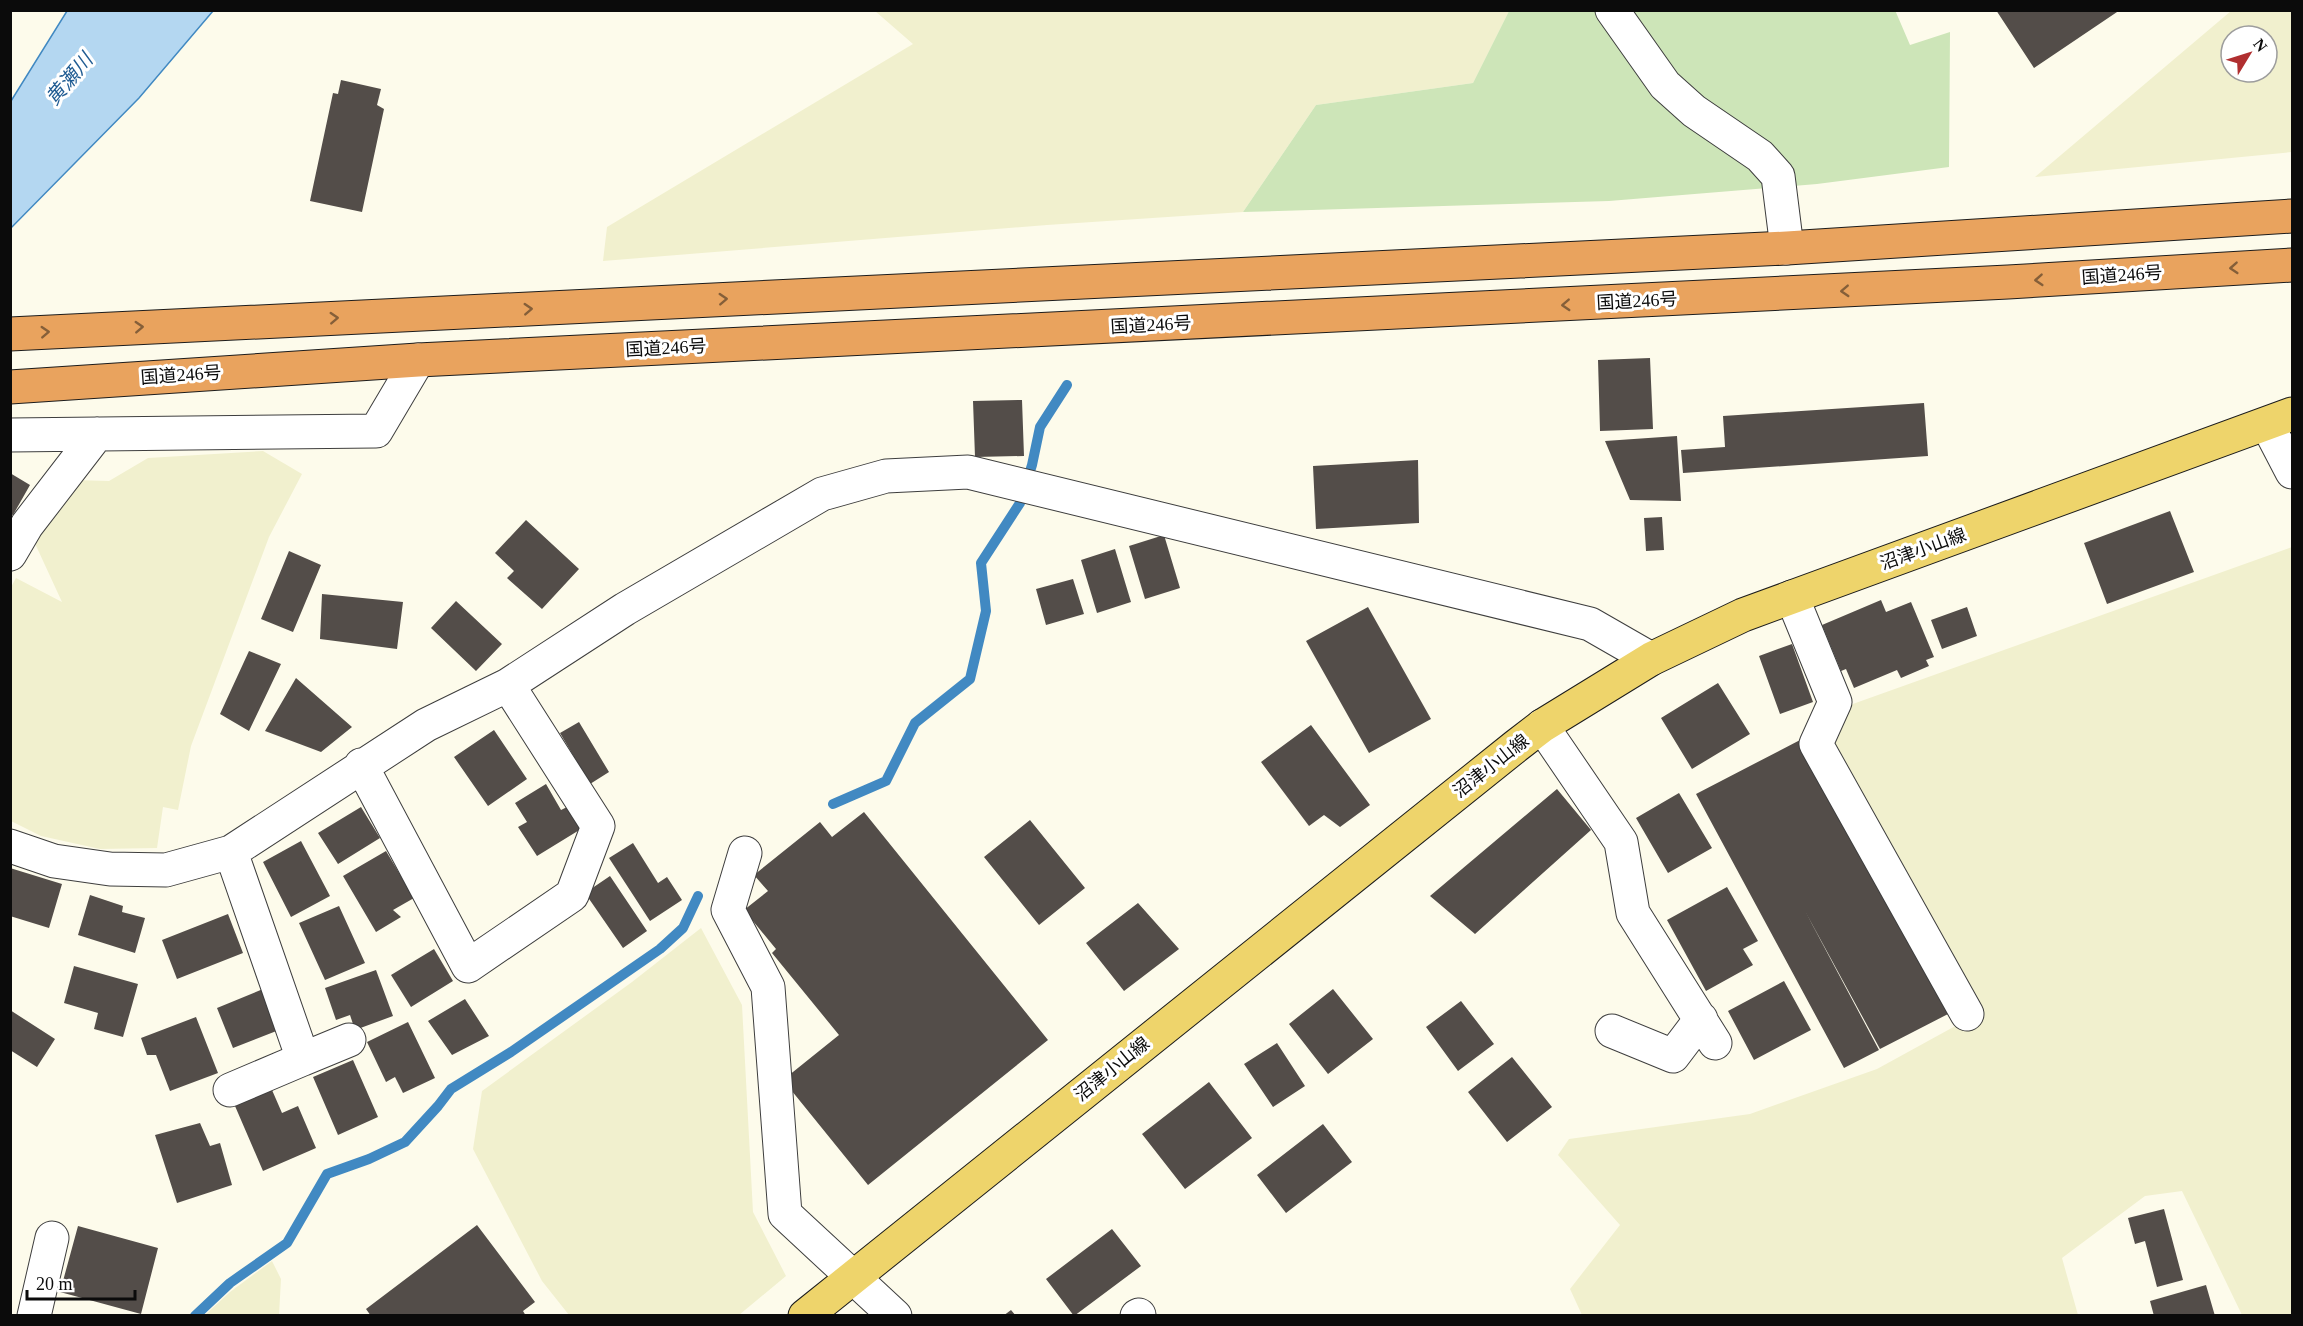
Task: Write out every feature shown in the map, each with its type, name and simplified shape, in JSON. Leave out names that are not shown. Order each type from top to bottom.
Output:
[{"type":"highway","points":[[10,334],[1787,248],[2292,216]]},
{"type":"highway","name":"国道246号","points":[[10,387],[418,360],[2008,282],[2292,265]]},
{"type":"main road","name":"沼津小山線","points":[[805,1316],[1542,726],[1651,659],[1743,615],[2286,417]]},
{"type":"street","points":[[1612,10],[1665,85],[1694,111],[1760,156],[1778,176],[1787,248]]},
{"type":"street","points":[[10,435],[376,431],[418,360]]},
{"type":"street","points":[[2286,417],[2292,472]]},
{"type":"street","points":[[10,554],[27,525],[97,434]]},
{"type":"street","points":[[10,846],[54,861],[110,869],[166,870],[231,852],[361,765],[426,725],[508,685],[625,609],[822,494],[886,476],[968,472],[1024,485],[1590,624],[1651,659]]},
{"type":"street","points":[[1792,597],[1835,702],[1816,744],[1967,1014]]},
{"type":"street","points":[[361,765],[468,966],[572,895],[598,826],[508,685]]},
{"type":"street","points":[[1542,726],[1621,842],[1633,913],[1708,1031],[1673,1056],[1612,1031]]},
{"type":"street","points":[[231,852],[303,1059]]},
{"type":"street","points":[[745,853],[728,910],[768,987],[786,1214],[895,1316]]},
{"type":"street","points":[[230,1090],[349,1040]]},
{"type":"street","points":[[34,1316],[52,1238]]},
{"type":"green space","points":[[1895,10],[1910,45],[1950,32],[1949,167],[1817,184],[1609,201],[1243,212],[1316,105],[1473,83],[1509,11]]},
{"type":"green space","points":[[875,11],[1509,11],[1473,83],[1316,105],[1243,212],[1047,225],[603,261],[607,227],[913,44]]},
{"type":"green space","points":[[2231,11],[2292,11],[2292,152],[2035,177]]},
{"type":"green space","points":[[263,451],[302,474],[269,537],[191,746],[178,810],[163,807],[157,848],[100,849],[41,836],[11,821],[10,589],[16,578],[62,602],[32,537],[74,480],[109,481],[148,458]]},
{"type":"green space","points":[[2292,547],[2292,1315],[2242,1315],[2182,1191],[2145,1196],[2062,1258],[2078,1315],[1582,1315],[1570,1289],[1620,1225],[1558,1155],[1569,1139],[1750,1114],[1877,1069],[1979,1013],[1831,747],[1850,705]]},
{"type":"green space","points":[[701,928],[742,1005],[753,1212],[786,1276],[739,1315],[569,1315],[542,1281],[473,1149],[482,1091],[632,982]]},
{"type":"green space","points":[[272,1261],[281,1279],[279,1315],[205,1315],[230,1292]]},
{"type":"water","name":"黄瀬川","points":[[67,11],[213,11],[139,98],[11,228],[11,101]]},
{"type":"building","points":[[1996,10],[2120,10],[2034,68]]},
{"type":"building","points":[[341,80],[381,89],[377,105],[384,109],[362,212],[310,201],[333,93],[338,94]]},
{"type":"building","points":[[1650,358],[1653,429],[1600,431],[1598,360]]},
{"type":"building","points":[[1022,400],[1024,456],[975,457],[973,401]]},
{"type":"building","points":[[1924,403],[1928,456],[1683,473],[1681,450],[1725,447],[1723,416]]},
{"type":"building","points":[[1677,436],[1681,501],[1630,500],[1605,441]]},
{"type":"building","points":[[1418,460],[1419,523],[1316,529],[1313,466]]},
{"type":"building","points":[[10,473],[30,485],[13,515],[10,514]]},
{"type":"building","points":[[2170,511],[2194,572],[2107,604],[2084,543]]},
{"type":"building","points":[[1662,517],[1664,550],[1646,551],[1644,518]]},
{"type":"building","points":[[526,520],[579,569],[542,609],[507,578],[514,571],[495,553]]},
{"type":"building","points":[[1164,535],[1180,588],[1145,599],[1129,546]]},
{"type":"building","points":[[1115,549],[1131,602],[1097,613],[1081,560]]},
{"type":"building","points":[[289,551],[321,565],[293,632],[261,619]]},
{"type":"building","points":[[1073,579],[1084,614],[1046,625],[1036,589]]},
{"type":"building","points":[[322,594],[403,602],[397,649],[320,639]]},
{"type":"building","points":[[1881,600],[1886,612],[1911,602],[1934,657],[1926,660],[1929,666],[1901,678],[1897,670],[1854,688],[1846,669],[1841,671],[1822,625]]},
{"type":"building","points":[[456,601],[502,644],[476,671],[431,628]]},
{"type":"building","points":[[1368,607],[1431,719],[1369,753],[1306,641]]},
{"type":"building","points":[[1967,607],[1977,636],[1942,649],[1931,620]]},
{"type":"building","points":[[1792,644],[1813,702],[1780,714],[1759,656]]},
{"type":"building","points":[[249,651],[281,664],[249,731],[220,714]]},
{"type":"building","points":[[296,678],[352,727],[321,752],[265,731]]},
{"type":"building","points":[[1718,683],[1750,734],[1692,769],[1661,718]]},
{"type":"building","points":[[579,722],[609,772],[590,784],[560,733]]},
{"type":"building","points":[[1311,725],[1370,805],[1340,827],[1324,815],[1309,826],[1261,762]]},
{"type":"building","points":[[494,730],[527,779],[488,806],[454,757]]},
{"type":"building","points":[[1802,739],[1950,1013],[1880,1049],[1805,911],[1879,1050],[1844,1068],[1696,794]]},
{"type":"building","points":[[546,784],[561,810],[567,807],[581,829],[537,856],[518,827],[527,822],[515,803]]},
{"type":"building","points":[[1557,789],[1591,830],[1475,934],[1430,896]]},
{"type":"building","points":[[1679,793],[1712,848],[1668,873],[1636,818]]},
{"type":"building","points":[[361,807],[380,838],[338,864],[318,833]]},
{"type":"building","points":[[864,812],[1048,1040],[868,1185],[783,1080],[839,1035],[772,953],[776,949],[744,910],[768,891],[754,875],[820,822],[832,837]]},
{"type":"building","points":[[1030,820],[1085,888],[1039,925],[984,857]]},
{"type":"building","points":[[301,841],[330,896],[291,917],[263,862]]},
{"type":"building","points":[[633,843],[658,883],[667,877],[682,900],[650,921],[609,858]]},
{"type":"building","points":[[386,851],[414,898],[393,910],[401,917],[376,932],[343,876]]},
{"type":"building","points":[[10,868],[62,884],[49,928],[10,916]]},
{"type":"building","points":[[610,876],[647,931],[623,948],[585,893]]},
{"type":"building","points":[[1727,887],[1758,941],[1743,949],[1753,965],[1706,991],[1667,920]]},
{"type":"building","points":[[90,895],[123,906],[122,912],[145,918],[135,953],[78,935]]},
{"type":"building","points":[[1138,903],[1179,949],[1124,991],[1086,943]]},
{"type":"building","points":[[339,906],[365,963],[325,980],[299,923]]},
{"type":"building","points":[[228,914],[243,953],[177,979],[162,940]]},
{"type":"building","points":[[434,949],[453,981],[411,1007],[391,975]]},
{"type":"building","points":[[74,966],[138,984],[123,1037],[94,1029],[98,1013],[64,1003]]},
{"type":"building","points":[[376,970],[393,1016],[355,1030],[350,1015],[336,1020],[325,988]]},
{"type":"building","points":[[1784,981],[1811,1030],[1754,1060],[1728,1011]]},
{"type":"building","points":[[263,989],[279,1030],[233,1048],[217,1008]]},
{"type":"building","points":[[1333,989],[1373,1039],[1328,1074],[1289,1024]]},
{"type":"building","points":[[465,999],[489,1036],[452,1055],[428,1021]]},
{"type":"building","points":[[1461,1001],[1494,1044],[1458,1071],[1426,1027]]},
{"type":"building","points":[[10,1010],[55,1039],[37,1067],[10,1050]]},
{"type":"building","points":[[196,1017],[218,1073],[170,1091],[156,1055],[147,1055],[141,1038]]},
{"type":"building","points":[[408,1022],[435,1078],[403,1093],[395,1077],[386,1082],[367,1042]]},
{"type":"building","points":[[1277,1043],[1305,1086],[1273,1107],[1244,1064]]},
{"type":"building","points":[[1512,1057],[1552,1107],[1507,1142],[1468,1092]]},
{"type":"building","points":[[353,1060],[378,1117],[338,1135],[313,1077]]},
{"type":"building","points":[[1209,1082],[1252,1138],[1185,1189],[1142,1134]]},
{"type":"building","points":[[272,1090],[282,1113],[298,1106],[316,1148],[263,1171],[235,1106]]},
{"type":"building","points":[[200,1123],[210,1146],[220,1143],[232,1185],[177,1203],[155,1135]]},
{"type":"building","points":[[1323,1124],[1352,1162],[1286,1213],[1257,1175]]},
{"type":"building","points":[[2164,1209],[2183,1280],[2157,1287],[2145,1241],[2135,1244],[2128,1218]]},
{"type":"building","points":[[477,1225],[535,1302],[523,1311],[526,1316],[371,1316],[366,1309]]},
{"type":"building","points":[[78,1226],[158,1248],[141,1314],[60,1292]]},
{"type":"building","points":[[1112,1229],[1141,1266],[1074,1316],[1046,1279]]},
{"type":"building","points":[[2206,1285],[2215,1316],[2154,1316],[2150,1301]]},
{"type":"building","points":[[1011,1310],[1016,1316],[1003,1316]]},
{"type":"waterway","points":[[833,804],[886,781],[915,723],[970,679],[986,611],[981,563],[1020,503],[1032,465],[1040,427],[1067,385]]},
{"type":"waterway","points":[[195,1316],[230,1283],[287,1243],[327,1174],[369,1159],[405,1142],[451,1089],[511,1052],[660,949],[683,928],[698,896]]}]
